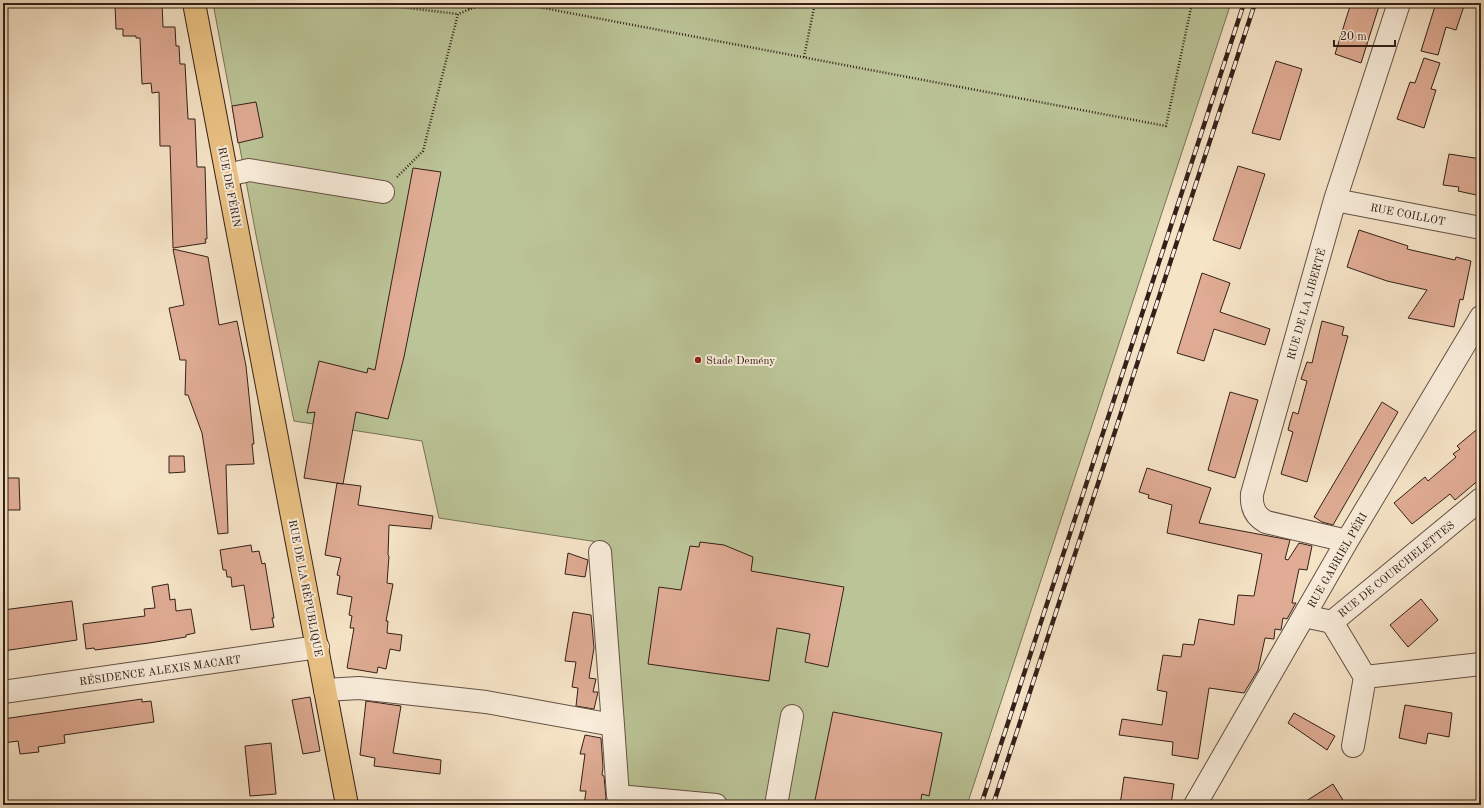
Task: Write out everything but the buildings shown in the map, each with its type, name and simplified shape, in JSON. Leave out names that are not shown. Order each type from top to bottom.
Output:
[{"type":"main road","name":"RUE DE FÉRIN","points":[[194,3],[265,372]]},
{"type":"main road","name":"RUE DE LA RÉPUBLIQUE","points":[[265,372],[318,647],[346,805]]},
{"type":"street","name":"RUE DE LA LIBERTÉ","points":[[1347,541],[1266,522],[1256,513],[1251,501],[1335,200],[1399,3]]},
{"type":"street","points":[[228,175],[249,170],[383,192]]},
{"type":"street","name":"RUE COILLOT","points":[[1335,200],[1481,228]]},
{"type":"street","name":"RUE GABRIEL PÉRI","points":[[1195,805],[1347,541],[1481,317]]},
{"type":"street","name":"RUE DE COURCHELETTES","points":[[1304,616],[1332,622],[1481,499]]},
{"type":"street","points":[[600,552],[618,796],[716,805]]},
{"type":"street","points":[[1332,622],[1366,678],[1352,746]]},
{"type":"street","name":"RÉSIDENCE ALEXIS MACART","points":[[3,692],[318,647]]},
{"type":"street","points":[[1366,678],[1481,664]]},
{"type":"street","points":[[325,690],[359,688],[486,702],[613,725]]},
{"type":"street","points":[[776,805],[792,716]]},
{"type":"path","points":[[366,3],[458,14],[486,3]]},
{"type":"path","points":[[468,10],[472,3]]},
{"type":"path","points":[[517,3],[1166,126],[1192,3]]},
{"type":"path","points":[[804,57],[815,3]]},
{"type":"path","points":[[383,192],[423,151],[458,14]]},
{"type":"green space","name":"Stade Demény","points":[[213,3],[1231,3],[967,805],[619,805],[598,542],[439,518],[422,441],[294,421],[256,235]]},
{"type":"railway","points":[[981,805],[1244,3]]},
{"type":"railway","points":[[993,805],[1255,3]]},
{"type":"place","name":"Stade Demény","points":[[698,360]]}]
